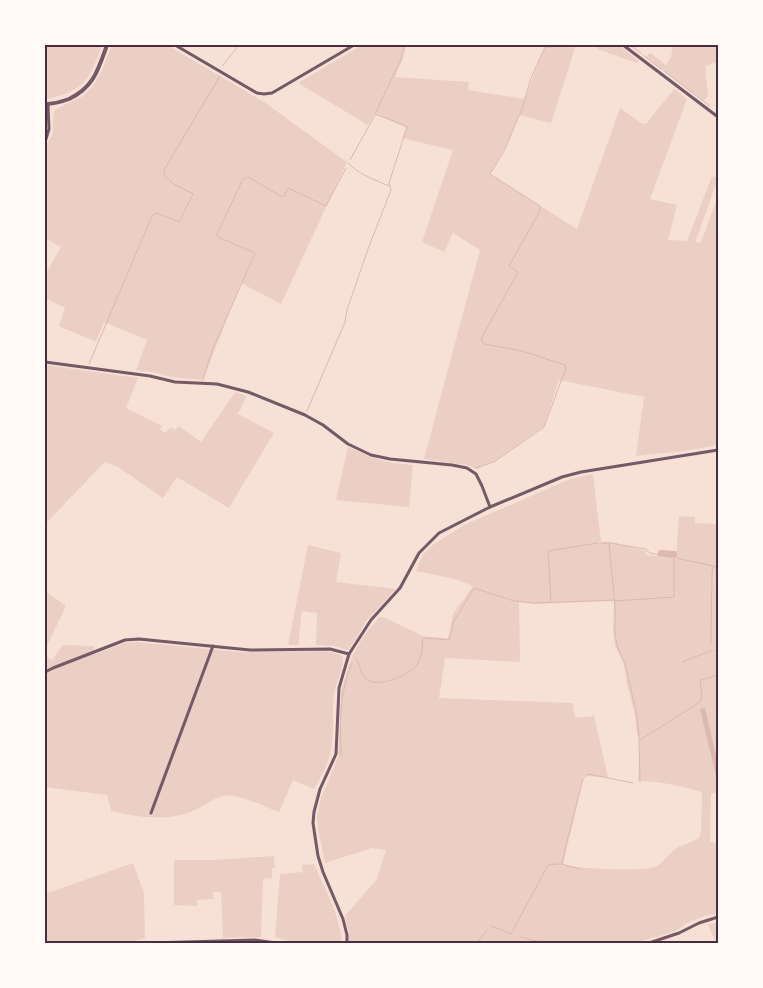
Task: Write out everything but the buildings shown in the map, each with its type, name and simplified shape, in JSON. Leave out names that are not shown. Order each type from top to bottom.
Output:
[{"type":"street","points":[[45,142],[49,129],[46,104],[63,102],[85,89],[96,75],[107,45]]},
{"type":"street","points":[[175,45],[257,93],[264,94],[284,86],[354,45]]},
{"type":"street","points":[[623,45],[718,117]]},
{"type":"street","points":[[45,362],[150,376],[175,382],[217,384],[248,392],[305,415],[348,444],[371,455],[390,460],[467,468],[476,474],[490,507]]},
{"type":"street","points":[[347,943],[344,920],[318,856],[313,823],[314,812],[320,789],[336,754],[339,688],[349,654],[371,620],[400,588],[419,553],[439,533],[490,507],[562,477],[581,472],[718,450]]},
{"type":"street","points":[[45,672],[125,640],[139,639],[250,650],[330,649],[349,654]]},
{"type":"street","points":[[151,813],[213,646]]},
{"type":"street","points":[[649,943],[672,936],[699,923],[718,917]]},
{"type":"street","points":[[150,943],[255,940],[276,943]]},
{"type":"shaded area","points":[[45,45],[102,45],[94,67],[84,82],[70,92],[45,99]]},
{"type":"shaded area","points":[[112,45],[167,45],[264,102],[347,162],[281,304],[241,283],[203,380],[170,377],[136,370],[147,340],[104,322],[96,342],[59,326],[65,308],[45,298],[45,275],[61,247],[45,238],[45,148],[53,133],[53,114],[60,107],[83,96],[93,86]]},
{"type":"shaded area","points":[[362,45],[406,45],[403,59],[395,77],[469,82],[468,90],[525,99],[545,45],[576,45],[551,123],[519,115],[507,144],[490,174],[577,229],[620,108],[641,123],[646,124],[674,89],[687,99],[650,199],[677,205],[668,240],[687,241],[712,176],[718,178],[695,243],[701,242],[718,196],[718,445],[636,456],[644,397],[559,380],[544,426],[494,462],[477,469],[467,465],[424,459],[480,250],[453,233],[444,252],[422,242],[453,150],[402,138],[406,128],[375,113],[368,125],[298,83]]},
{"type":"shaded area","points":[[600,45],[618,45],[639,61],[637,63],[597,49]]},
{"type":"shaded area","points":[[673,45],[718,45],[718,62],[705,66],[708,96],[703,101],[646,57],[650,53],[666,65],[671,57]]},
{"type":"shaded area","points":[[45,365],[138,378],[126,408],[162,426],[160,429],[165,433],[171,427],[175,430],[179,426],[201,442],[235,392],[247,396],[238,414],[274,433],[229,508],[177,477],[163,498],[118,467],[105,462],[45,524],[45,441],[48,438],[45,435]]},
{"type":"shaded area","points":[[348,447],[391,463],[413,465],[409,507],[336,500]]},
{"type":"shaded area","points":[[593,474],[601,542],[608,541],[646,551],[645,555],[676,558],[679,516],[695,517],[695,523],[716,524],[716,513],[718,513],[718,651],[715,653],[718,659],[718,792],[711,794],[710,842],[718,843],[718,914],[707,915],[687,923],[671,933],[633,943],[349,943],[349,932],[345,916],[377,879],[386,850],[372,848],[325,863],[318,829],[317,815],[321,798],[338,757],[341,690],[352,656],[363,637],[379,617],[383,617],[423,636],[448,638],[453,614],[473,586],[455,579],[416,571],[422,556],[431,546],[464,525],[570,479]],"holes":[[[614,601],[613,631],[615,645],[624,664],[635,715],[637,734],[640,740],[638,781],[663,783],[702,792],[701,832],[699,838],[677,848],[659,865],[650,868],[611,869],[563,865],[584,776],[608,777],[594,716],[575,718],[573,703],[439,698],[445,658],[520,662],[519,602],[533,604]]]},
{"type":"shaded area","points":[[308,545],[341,553],[336,582],[396,589],[367,620],[347,650],[335,646],[316,645],[317,613],[302,611],[298,645],[288,645]]},
{"type":"shaded area","points":[[660,550],[676,551],[677,557],[658,556]]},
{"type":"shaded area","points":[[45,591],[66,606],[45,650]]},
{"type":"shaded area","points":[[136,642],[239,652],[316,651],[332,652],[341,655],[343,657],[342,667],[334,695],[333,736],[330,753],[325,768],[314,789],[293,780],[279,812],[243,798],[223,796],[188,813],[160,817],[130,815],[111,811],[107,795],[45,787],[45,656],[52,660],[63,645],[94,646],[95,654],[125,643]]},
{"type":"shaded area","points":[[705,708],[718,764],[718,784],[700,709]]},
{"type":"shaded area","points":[[274,856],[275,868],[272,868],[272,878],[263,879],[261,937],[223,938],[221,892],[213,892],[213,899],[197,900],[197,906],[174,905],[174,860],[213,860]]},
{"type":"shaded area","points":[[133,863],[144,893],[145,938],[126,943],[45,943],[45,894]]},
{"type":"shaded area","points":[[314,864],[335,912],[342,943],[296,943],[275,937],[280,874],[303,872],[302,865]]},
{"type":"shaded area","points":[[718,923],[718,943],[716,943],[708,924]]},
{"type":"waterway","points":[[223,65],[239,45]]},
{"type":"waterway","points":[[307,411],[345,322],[347,310],[368,249],[391,190],[389,183],[407,127],[375,114],[400,61],[405,45]]},
{"type":"waterway","points":[[475,468],[494,462],[544,427],[566,368],[565,365],[522,351],[482,342],[482,337],[518,272],[509,266],[540,211],[540,206],[490,174],[504,151],[522,109],[531,78],[546,45]]},
{"type":"waterway","points":[[630,45],[641,53]]},
{"type":"waterway","points":[[643,55],[661,69]]},
{"type":"waterway","points":[[664,71],[710,106]]},
{"type":"waterway","points":[[89,364],[152,216],[157,213],[179,222],[193,194],[174,184],[164,175],[164,170],[220,76]]},
{"type":"waterway","points":[[350,160],[375,115]]},
{"type":"waterway","points":[[348,163],[362,174],[389,186]]},
{"type":"waterway","points":[[203,380],[212,351],[255,253],[218,237],[217,234],[243,179],[248,177],[281,196],[284,196],[288,188],[326,206],[346,168]]},
{"type":"waterway","points":[[551,601],[548,551],[598,543]]},
{"type":"waterway","points":[[601,543],[645,549],[650,553],[660,555]]},
{"type":"waterway","points":[[609,544],[615,606],[615,633],[617,646],[625,664],[636,711],[639,736],[640,782]]},
{"type":"waterway","points":[[615,601],[674,597],[674,558]]},
{"type":"waterway","points":[[676,558],[718,567]]},
{"type":"waterway","points":[[711,644],[713,567]]},
{"type":"waterway","points":[[355,658],[364,677],[372,682],[393,680],[407,673],[419,662],[423,638],[449,640],[454,621],[474,588],[514,601],[535,603],[615,600]]},
{"type":"waterway","points":[[682,662],[713,650]]},
{"type":"waterway","points":[[716,655],[718,659]]},
{"type":"waterway","points":[[341,756],[343,697],[352,663]]},
{"type":"waterway","points":[[640,740],[700,702],[702,697],[700,681],[718,675]]},
{"type":"waterway","points":[[491,926],[511,934],[548,865],[562,864],[583,779],[588,774],[633,783]]},
{"type":"waterway","points":[[562,864],[580,869]]},
{"type":"waterway","points":[[477,943],[487,930]]},
{"type":"waterway","points":[[521,937],[555,943]]}]
